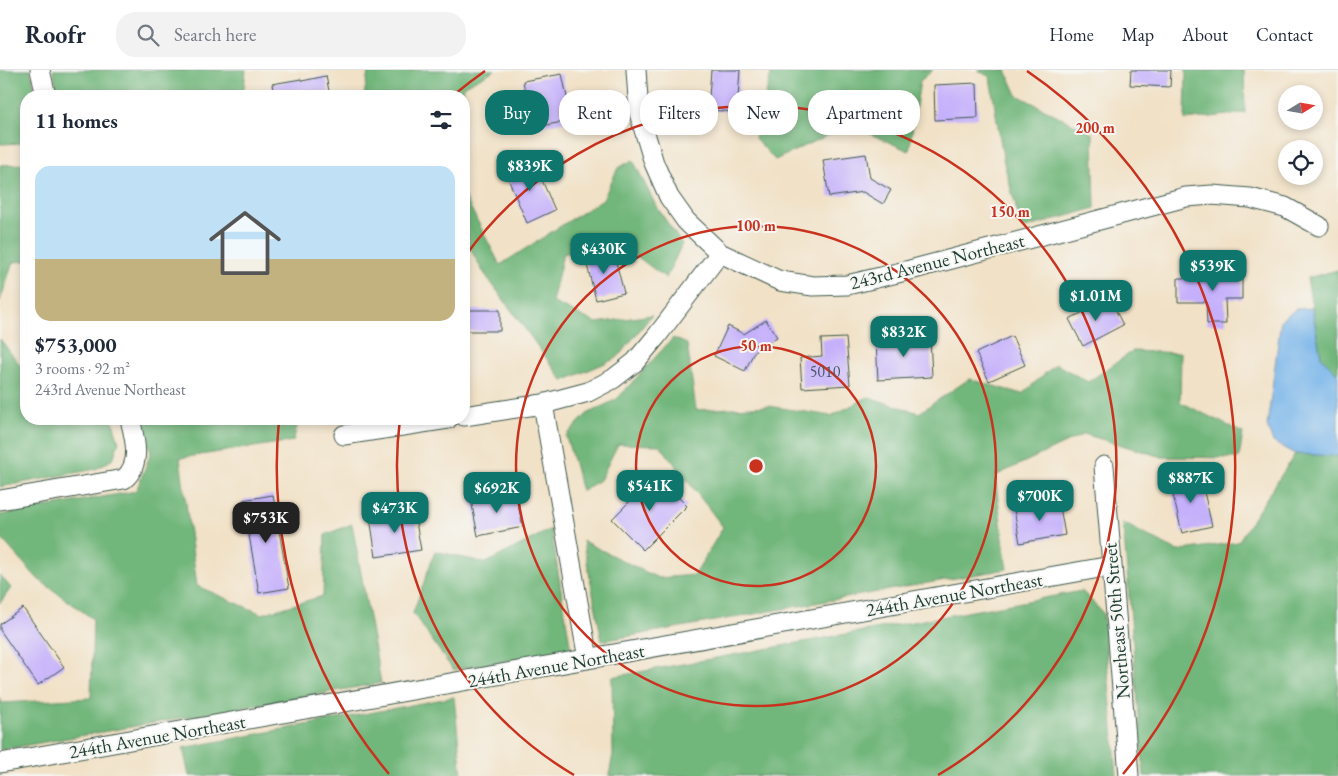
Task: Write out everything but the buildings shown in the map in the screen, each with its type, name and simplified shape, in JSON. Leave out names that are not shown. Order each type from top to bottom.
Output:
[{"type":"street","points":[[40,70],[45,90]]},
{"type":"street","name":"243rd Avenue Northeast","points":[[636,70],[639,113],[654,163],[669,197],[686,222],[720,253],[780,281],[813,286],[848,285],[1186,198],[1212,196],[1250,198],[1285,207],[1319,226]]},
{"type":"street","points":[[470,415],[543,404],[588,392],[613,379],[635,362],[720,253]]},
{"type":"street","points":[[543,404],[588,659]]},
{"type":"street","points":[[0,500],[124,479],[133,468],[136,450],[132,425]]},
{"type":"street","points":[[344,435],[409,425]]},
{"type":"street","name":"Northeast 50th Street","points":[[1104,466],[1129,776]]},
{"type":"street","name":"244th Avenue Northeast","points":[[0,764],[1111,566]]},
{"type":"green space","points":[[0,70],[30,70],[35,90],[20,90],[20,143],[0,144]]},
{"type":"green space","points":[[53,70],[246,70],[244,90],[58,90]]},
{"type":"green space","points":[[366,70],[495,70],[464,86],[464,90],[365,90],[368,72]]},
{"type":"green space","points":[[772,70],[933,70],[920,81],[919,90],[808,90],[808,135],[829,135],[775,160],[755,138],[756,135],[798,135],[798,90],[767,90]]},
{"type":"green space","points":[[977,70],[1006,70],[1017,95],[1093,134],[1095,208],[1022,229],[1004,163],[990,77]]},
{"type":"green space","points":[[1186,70],[1244,70],[1245,113],[1185,120]]},
{"type":"green space","points":[[873,135],[912,135],[909,151]]},
{"type":"green space","points":[[633,160],[656,206],[682,244],[666,278],[616,241],[563,254],[552,302],[596,323],[652,315],[617,358],[563,381],[482,270],[470,248],[470,207],[500,265],[603,199],[618,168]]},
{"type":"green space","points":[[20,164],[20,261],[13,262],[0,301],[0,165]]},
{"type":"green space","points":[[1338,270],[1338,374],[1321,357],[1307,278]]},
{"type":"green space","points":[[673,338],[687,344],[696,410],[769,406],[831,416],[868,397],[919,413],[969,379],[1022,394],[1056,364],[1088,382],[1133,351],[1181,353],[1180,402],[1243,433],[1239,458],[1162,457],[1084,434],[995,476],[1007,569],[602,641],[583,541],[658,578],[695,575],[723,527],[660,445],[618,444],[600,480],[582,491],[566,436],[587,414],[617,399]]},
{"type":"green space","points":[[0,339],[20,365],[20,425],[114,425],[119,442],[113,459],[96,469],[0,487]]},
{"type":"green space","points":[[143,425],[297,425],[293,441],[180,458],[197,586],[262,614],[323,596],[325,535],[352,524],[381,683],[0,750],[0,698],[2,703],[91,698],[93,619],[38,579],[0,537],[0,515],[136,491],[151,453]]},
{"type":"green space","points":[[1295,454],[1338,456],[1338,776],[1144,776],[1123,523],[1177,551],[1238,542]]},
{"type":"green space","points":[[551,529],[571,650],[453,670],[413,613],[435,551],[486,563]]},
{"type":"green space","points":[[0,575],[11,588],[0,603]]},
{"type":"green space","points":[[1082,591],[1103,613],[1117,776],[609,776],[613,754],[612,677]]},
{"type":"green space","points":[[454,697],[462,776],[189,776],[183,748]]},
{"type":"water","points":[[1312,308],[1321,357],[1338,374],[1338,456],[1295,454],[1273,442],[1267,426],[1281,320],[1296,309]]}]
